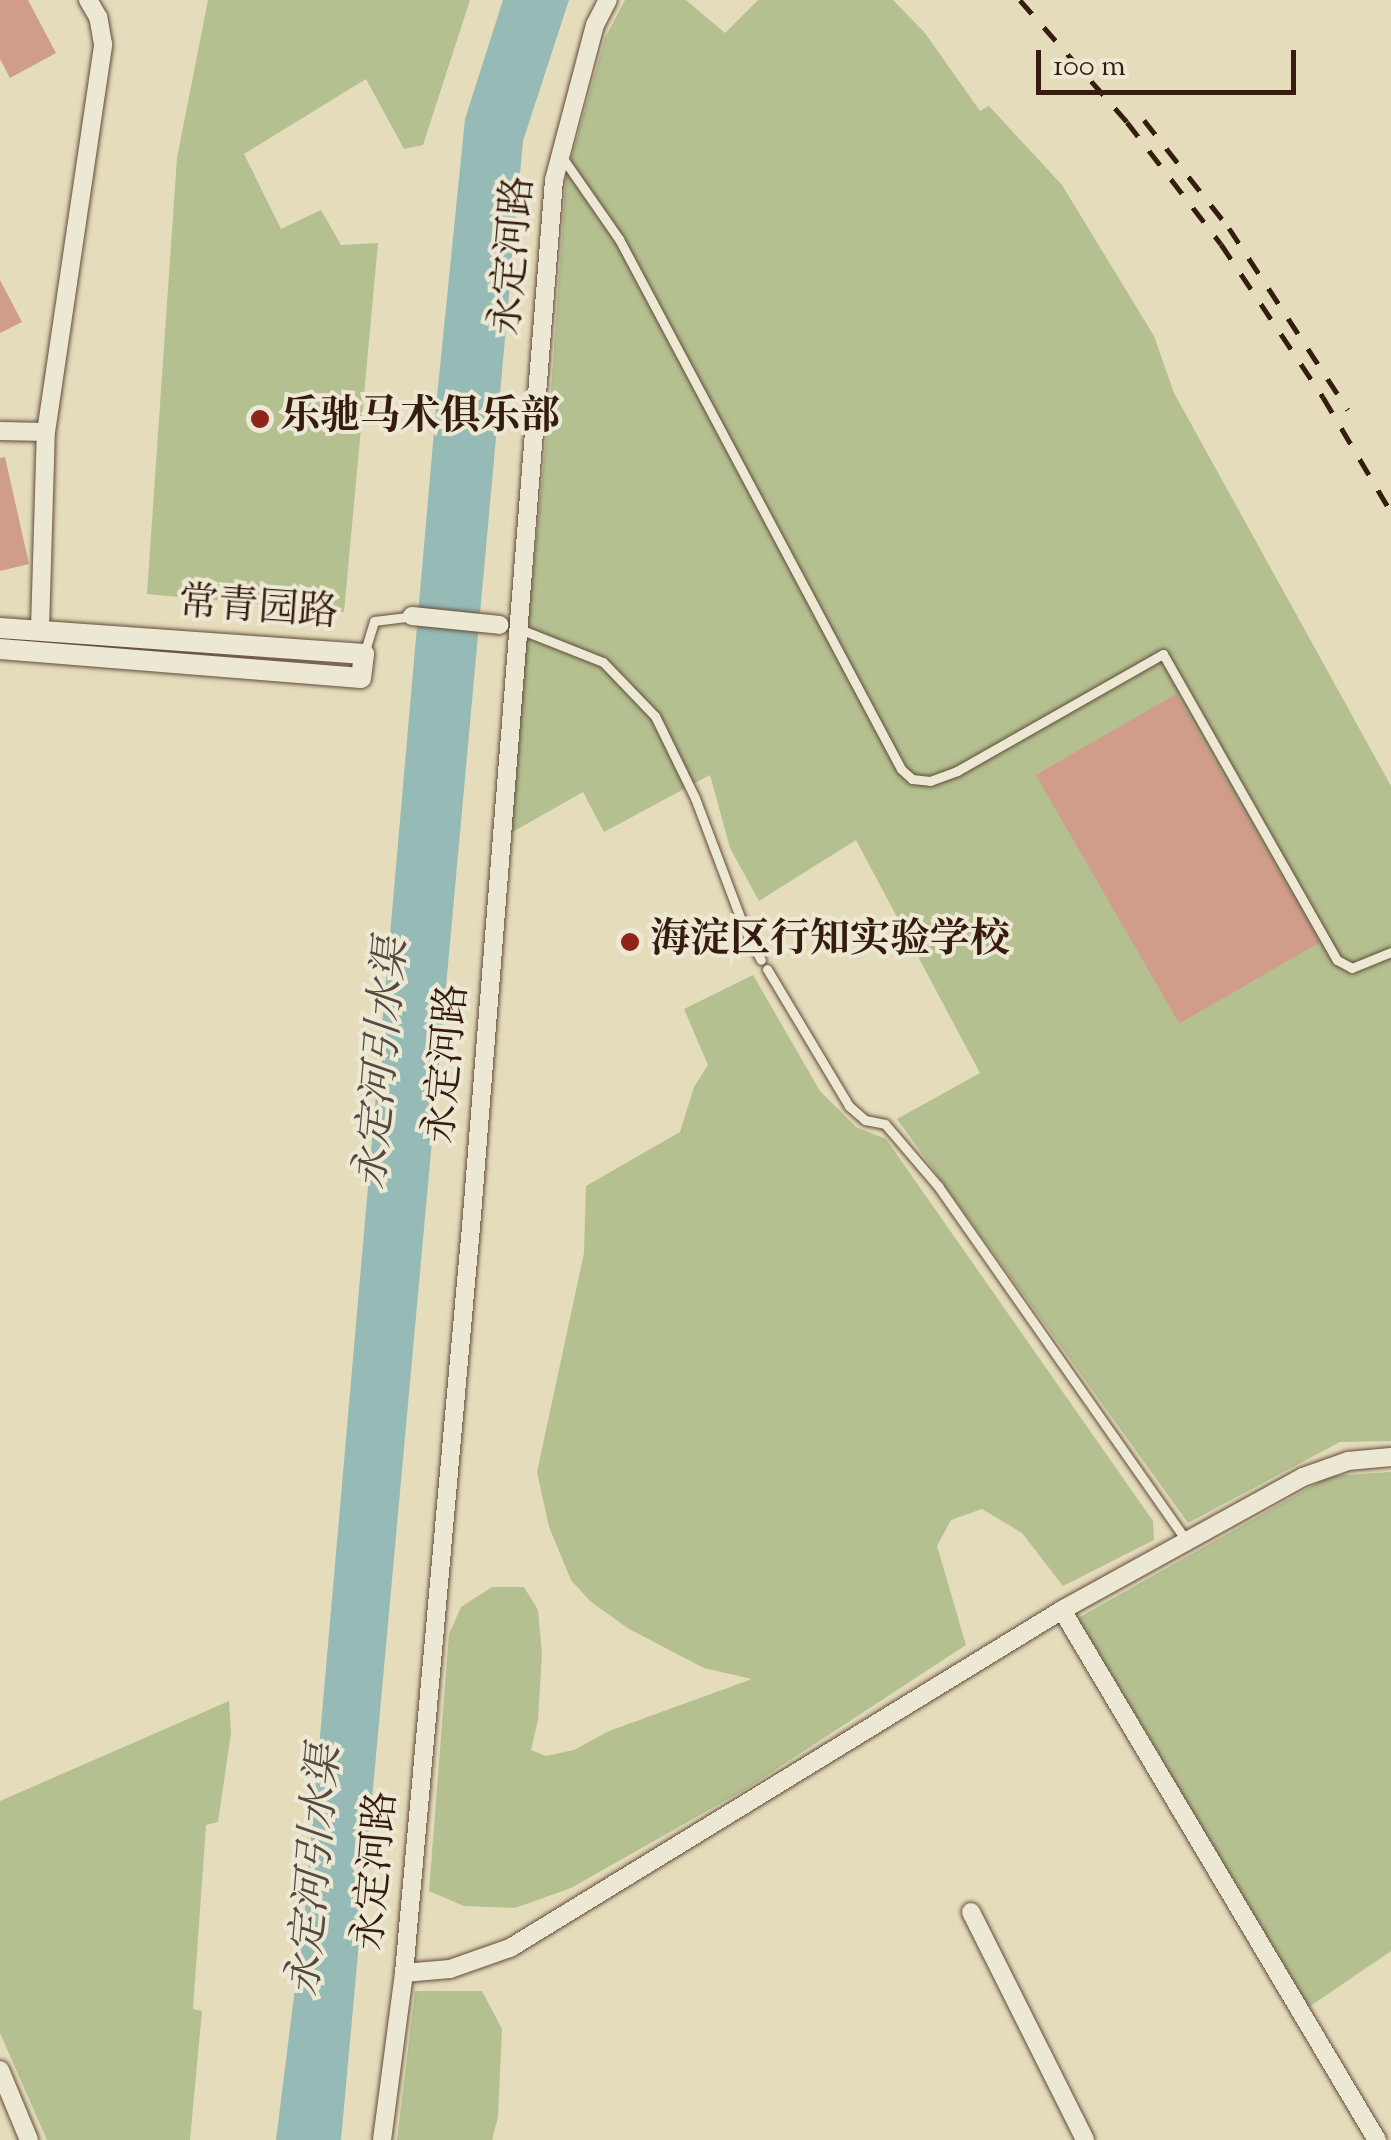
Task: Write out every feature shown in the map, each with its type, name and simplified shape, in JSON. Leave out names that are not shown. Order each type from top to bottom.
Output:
[{"type":"street","points":[[40,628],[46,432],[103,44],[98,17],[88,0]]},
{"type":"street","name":"永定河路","points":[[382,2140],[404,1973],[520,628],[554,180],[594,25],[608,0]]},
{"type":"street","points":[[0,431],[46,432]]},
{"type":"street","points":[[412,616],[500,625]]},
{"type":"street","name":"常青园路","points":[[0,628],[364,654],[361,678],[0,649]]},
{"type":"street","points":[[404,1973],[450,1969],[510,1948],[1062,1610],[1303,1477],[1348,1461],[1391,1457]]},
{"type":"street","points":[[1062,1610],[1377,2140]]},
{"type":"street","points":[[971,1912],[1085,2140]]},
{"type":"street","points":[[0,2070],[30,2140]]},
{"type":"lane","points":[[561,154],[619,239],[901,769],[912,780],[930,781],[957,771],[1164,654],[1338,960],[1352,968],[1391,952]]},
{"type":"lane","points":[[364,654],[374,620],[412,616]]},
{"type":"lane","points":[[500,625],[520,628],[604,662],[655,716],[696,798],[744,928],[848,1106],[865,1120],[885,1124],[938,1186],[1187,1541]]},
{"type":"green space","name":"乐驰马术俱乐部","points":[[208,0],[470,0],[423,145],[404,149],[366,79],[244,154],[281,229],[321,210],[341,245],[378,243],[344,612],[147,594],[177,158]]},
{"type":"green space","points":[[625,0],[686,0],[725,33],[758,0],[893,0],[925,33],[980,111],[989,106],[1062,185],[1154,336],[1174,393],[1391,786],[1391,1441],[1340,1442],[1188,1523],[897,1119],[980,1073],[856,840],[759,901],[730,848],[710,775],[604,832],[583,792],[507,835],[551,389],[566,177],[605,38]]},
{"type":"green space","points":[[753,975],[820,1091],[856,1127],[886,1139],[1153,1521],[1154,1540],[1063,1586],[1022,1533],[982,1509],[951,1520],[937,1546],[966,1645],[746,1789],[571,1888],[515,1908],[464,1906],[429,1891],[449,1634],[461,1607],[492,1587],[524,1587],[538,1610],[542,1654],[538,1720],[531,1750],[546,1756],[574,1750],[609,1731],[752,1679],[704,1668],[629,1629],[590,1601],[571,1580],[549,1527],[537,1472],[584,1253],[586,1186],[680,1132],[694,1087],[708,1065],[684,1009]]},
{"type":"green space","points":[[1391,1472],[1391,1951],[1309,2007],[1078,1618],[1330,1476]]},
{"type":"green space","points":[[229,1701],[231,1733],[218,1822],[206,1825],[193,2009],[202,2011],[190,2140],[47,2140],[0,2033],[0,1801]]},
{"type":"green space","points":[[415,1991],[482,1991],[502,2029],[498,2117],[492,2140],[397,2140]]},
{"type":"water","name":"永定河引水渠","points":[[503,0],[569,0],[523,141],[341,2140],[276,2140],[305,1908],[437,397],[465,119]]},
{"type":"building","points":[[0,0],[28,0],[56,53],[10,78],[0,59]]},
{"type":"building","points":[[0,280],[22,322],[0,333]]},
{"type":"building","points":[[5,457],[29,564],[0,571],[0,458]]},
{"type":"building","points":[[1176,694],[1320,943],[1179,1024],[1036,775]]},
{"type":"railway","points":[[1020,0],[1127,122],[1221,244],[1323,397],[1391,512]]},
{"type":"railway","points":[[1144,120],[1229,228],[1348,410]]},
{"type":"place","name":"乐驰马术俱乐部","points":[[260,419]]},
{"type":"place","name":"海淀区行知实验学校","points":[[630,942]]}]
